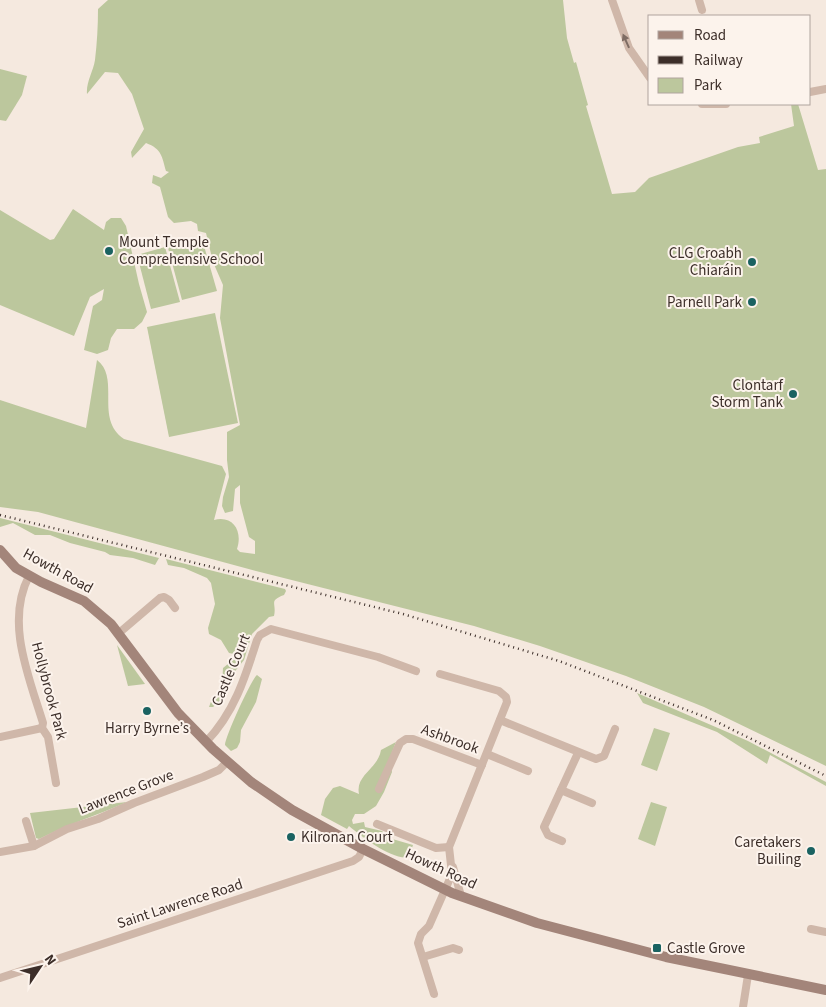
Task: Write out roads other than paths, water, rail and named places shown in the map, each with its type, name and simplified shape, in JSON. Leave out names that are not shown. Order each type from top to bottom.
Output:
[{"type":"main road","name":"Howth Road","points":[[0,550],[13,565],[29,576],[84,602],[119,633],[172,705],[227,762],[274,799],[363,849],[461,896],[502,912],[574,934],[748,975],[826,990]]},
{"type":"street","points":[[612,0],[629,48],[648,75]]},
{"type":"street","points":[[699,0],[702,10]]},
{"type":"street","points":[[811,92],[826,89]]},
{"type":"street","name":"Hollybrook Park","points":[[29,576],[20,600],[20,636],[43,723],[42,728],[48,737],[56,783]]},
{"type":"street","points":[[119,633],[160,598],[164,597],[169,600],[175,608]]},
{"type":"street","name":"Castle Court","points":[[206,742],[224,720],[239,696],[257,640],[265,631],[279,629],[378,657],[416,671]]},
{"type":"street","name":"Ashbrook","points":[[440,674],[504,693],[507,702],[449,847]]},
{"type":"street","points":[[500,720],[596,759],[601,758],[615,729]]},
{"type":"street","points":[[0,736],[42,728]]},
{"type":"street","name":"Ashbrook","points":[[379,789],[400,743],[406,739],[413,739],[482,765]]},
{"type":"street","points":[[562,841],[548,835],[544,827],[578,753]]},
{"type":"street","name":"Ashbrook","points":[[487,754],[528,771]]},
{"type":"street","name":"Lawrence Grove","points":[[0,851],[34,846],[66,829],[98,819],[203,777],[219,770],[227,762]]},
{"type":"street","points":[[561,790],[592,803]]},
{"type":"street","points":[[26,821],[34,846]]},
{"type":"street","points":[[377,824],[436,848],[449,847],[461,896]]},
{"type":"street","name":"Saint Lawrence Road","points":[[0,978],[352,861],[359,857],[363,849]]},
{"type":"street","points":[[434,994],[418,943],[429,926],[452,874],[453,865]]},
{"type":"street","points":[[811,929],[826,932]]},
{"type":"street","points":[[423,957],[453,948],[459,950]]},
{"type":"street","points":[[743,1007],[748,975]]},
{"type":"railway","points":[[0,515],[403,614],[559,661],[713,720],[826,776]]},
{"type":"place","name":"Mount Temple Comprehensive School","points":[[109,251]]},
{"type":"place","name":"CLG Croabh Chiaráin","points":[[752,262]]},
{"type":"place","name":"Parnell Park","points":[[752,302]]},
{"type":"place","name":"Clontarf Storm Tank","points":[[793,394]]},
{"type":"place","name":"Harry Byrne’s","points":[[147,711]]},
{"type":"place","name":"Kilronan Court","points":[[291,837]]},
{"type":"place","name":"Caretakers Builing","points":[[811,851]]},
{"type":"place","name":"Castle Grove","points":[[657,948]]}]
